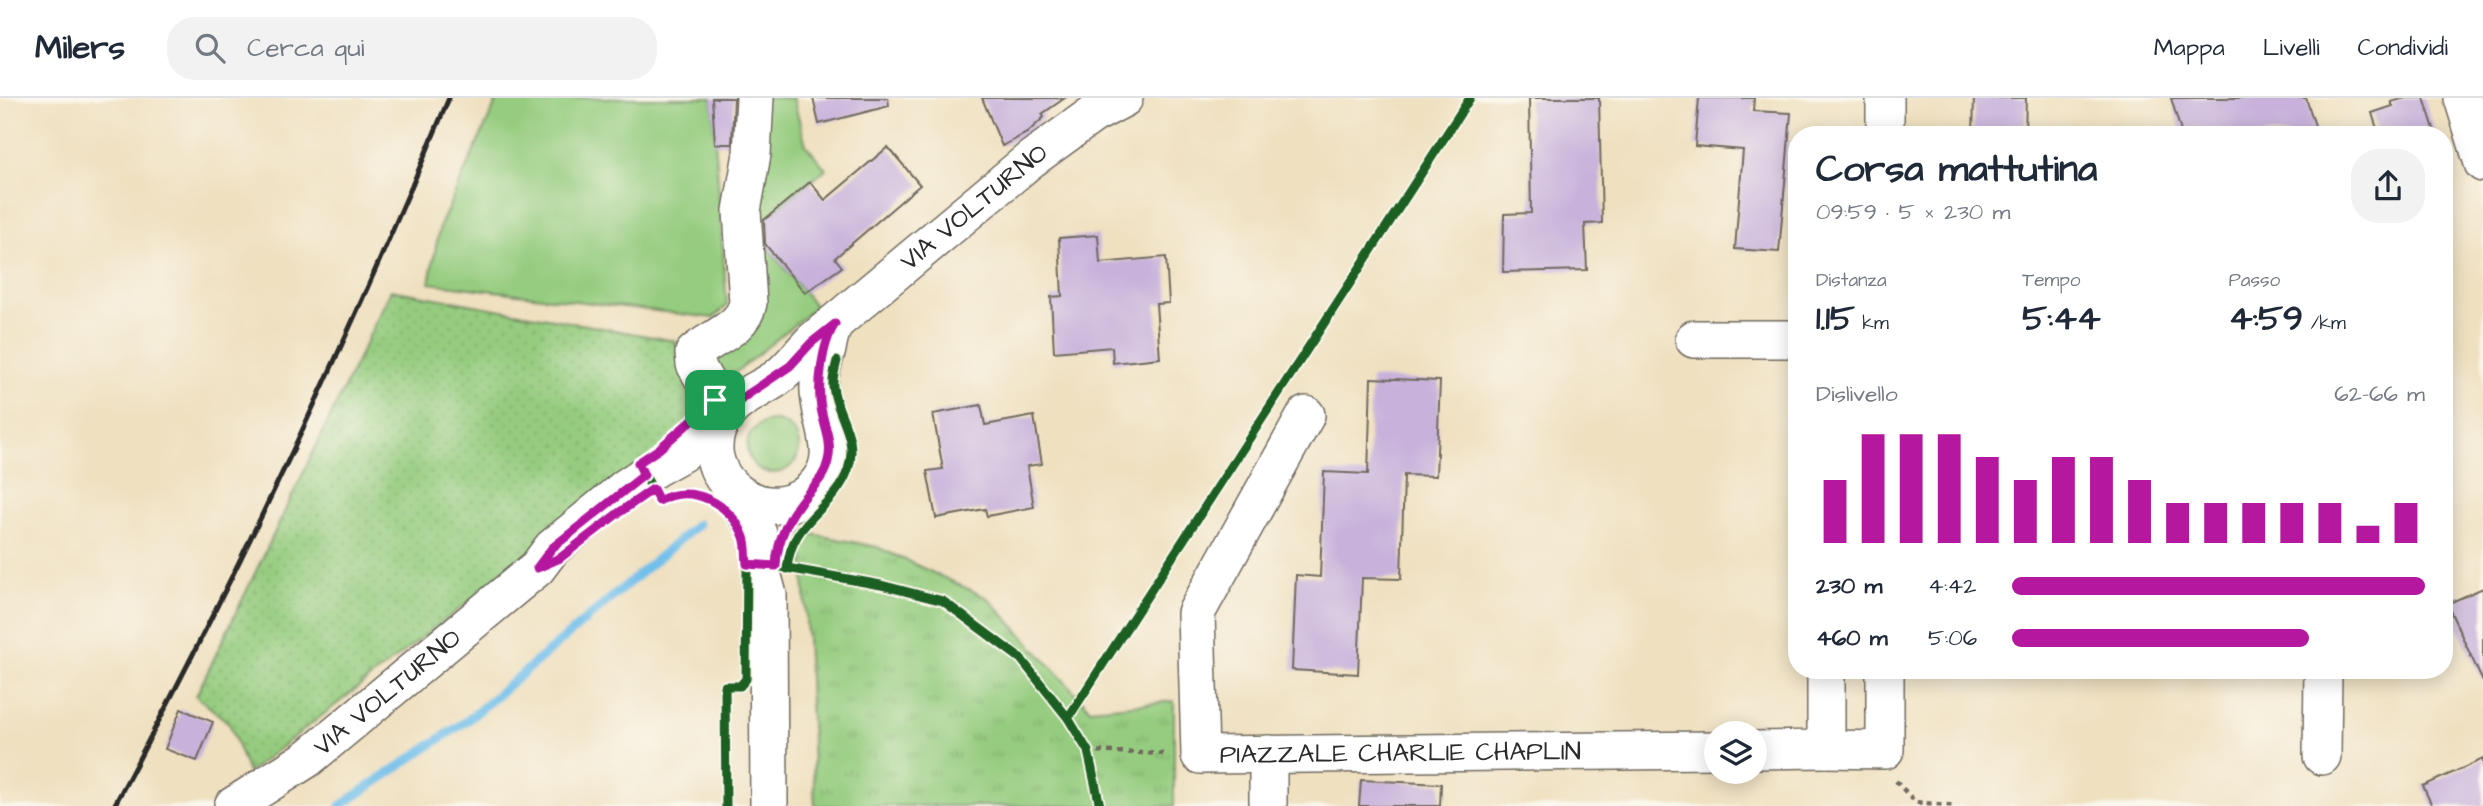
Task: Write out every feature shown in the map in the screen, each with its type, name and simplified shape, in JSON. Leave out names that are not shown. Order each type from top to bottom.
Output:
[{"type":"street","points":[[734,407],[695,364],[694,353],[740,322],[746,313],[748,303],[741,211],[752,154],[755,98]]},
{"type":"street","name":"VIA VOLTURNO","points":[[233,806],[307,759],[537,568],[552,548],[625,488],[682,453],[734,407],[783,372],[856,303],[1030,160],[1085,120],[1124,98]]},
{"type":"street","points":[[1885,98],[1885,126]]},
{"type":"street","points":[[2463,98],[2483,163]]},
{"type":"street","name":"VIA VOLTURNO","points":[[537,568],[560,558],[635,501],[663,485],[679,481],[703,481],[721,485],[761,504],[774,505],[786,504],[808,492],[825,473],[829,460],[829,433],[824,421],[819,380],[829,335],[835,324]]},
{"type":"street","points":[[1694,339],[1788,339]]},
{"type":"street","points":[[769,806],[768,595],[762,573],[758,534],[740,495],[722,475],[715,451],[719,427],[734,407],[769,390],[796,395],[817,410],[824,421]]},
{"type":"street","name":"PIAZZALE CHARLIE CHAPLIN","points":[[1306,415],[1196,613],[1199,755],[1704,750]]},
{"type":"street","points":[[768,595],[785,528],[808,492]]},
{"type":"street","points":[[1826,679],[1826,749]]},
{"type":"street","points":[[1767,750],[1885,750],[1885,679]]},
{"type":"street","points":[[2322,756],[2323,679]]},
{"type":"street","points":[[1268,754],[1268,806]]},
{"type":"path","points":[[1082,740],[1091,762]]},
{"type":"path","points":[[1885,750],[1898,785],[1915,802],[1956,806]]},
{"type":"path","points":[[1088,751],[1199,755]]},
{"type":"green space","points":[[498,98],[712,98],[727,306],[713,318],[429,283],[440,226]]},
{"type":"green space","points":[[762,98],[793,98],[806,145],[826,169],[753,229],[816,307],[719,386],[705,356],[733,336]]},
{"type":"green space","points":[[391,290],[675,341],[698,413],[669,446],[248,773],[229,723],[196,696]]},
{"type":"green space","points":[[773,421],[783,423],[791,429],[797,437],[797,457],[791,465],[783,471],[773,473],[763,471],[755,465],[749,457],[747,447],[749,437],[755,429],[763,423]]},
{"type":"green space","points":[[802,532],[877,547],[988,598],[1090,709],[1174,701],[1174,806],[815,806]]},
{"type":"building","points":[[712,98],[734,98],[732,144],[715,144]]},
{"type":"building","points":[[813,98],[888,98],[889,106],[819,124]]},
{"type":"building","points":[[982,98],[1065,98],[1042,114],[1044,117],[1027,133],[1002,146]]},
{"type":"building","points":[[1529,98],[1599,98],[1602,223],[1585,224],[1587,270],[1503,272],[1504,214],[1531,213]]},
{"type":"building","points":[[1699,98],[1754,98],[1753,111],[1791,113],[1779,252],[1735,249],[1743,150],[1695,146]]},
{"type":"building","points":[[1974,98],[2026,98],[2025,126],[1973,126]]},
{"type":"building","points":[[2171,98],[2306,98],[2315,126],[2179,126]]},
{"type":"building","points":[[2405,98],[2424,98],[2433,126],[2376,126],[2372,113],[2393,106],[2391,102]]},
{"type":"building","points":[[888,147],[920,185],[835,258],[842,267],[805,293],[765,244],[764,220],[810,182],[825,200]]},
{"type":"building","points":[[1098,235],[1100,263],[1166,257],[1169,303],[1156,304],[1160,358],[1113,363],[1112,347],[1054,352],[1051,297],[1062,296],[1059,238]]},
{"type":"building","points":[[1371,378],[1440,381],[1436,476],[1404,475],[1401,579],[1362,578],[1358,674],[1292,670],[1296,575],[1320,577],[1324,472],[1368,474]]},
{"type":"building","points":[[981,405],[985,425],[1034,416],[1042,464],[1027,466],[1034,507],[987,516],[985,509],[936,518],[927,471],[943,469],[933,414]]},
{"type":"building","points":[[2483,588],[2483,682],[2453,617],[2453,601]]},
{"type":"building","points":[[181,709],[213,722],[197,761],[165,749]]},
{"type":"building","points":[[2483,759],[2483,806],[2432,806],[2423,786]]},
{"type":"building","points":[[1361,780],[1441,784],[1440,806],[1359,806]]},
{"type":"waterway","points":[[340,806],[468,720],[698,524]]},
{"type":"railway","points":[[114,806],[204,632],[290,456],[372,278],[449,98]]},
{"type":"cycle path","points":[[1068,718],[1470,98]]},
{"type":"cycle path","points":[[787,569],[796,538],[833,496],[848,470],[851,458],[849,437],[833,387],[837,361]]},
{"type":"cycle path","points":[[715,400],[659,449],[638,463],[659,501],[665,497],[692,494],[709,498],[725,510],[744,537],[747,564],[746,679],[740,686],[725,686],[726,806]]},
{"type":"cycle path","points":[[747,564],[776,566],[881,585],[943,601],[1021,659],[1068,718],[1088,751],[1100,806]]},
{"type":"route","points":[[835,324],[829,335],[821,365],[818,390],[829,433],[829,460],[825,473],[808,492],[785,528],[777,551],[776,566],[747,564],[744,537],[725,510],[709,498],[692,494],[665,497],[659,501],[653,489],[560,558],[537,568],[552,548],[644,475],[638,463],[659,449],[715,400],[724,416],[733,405],[776,378],[811,343],[835,324]]}]
